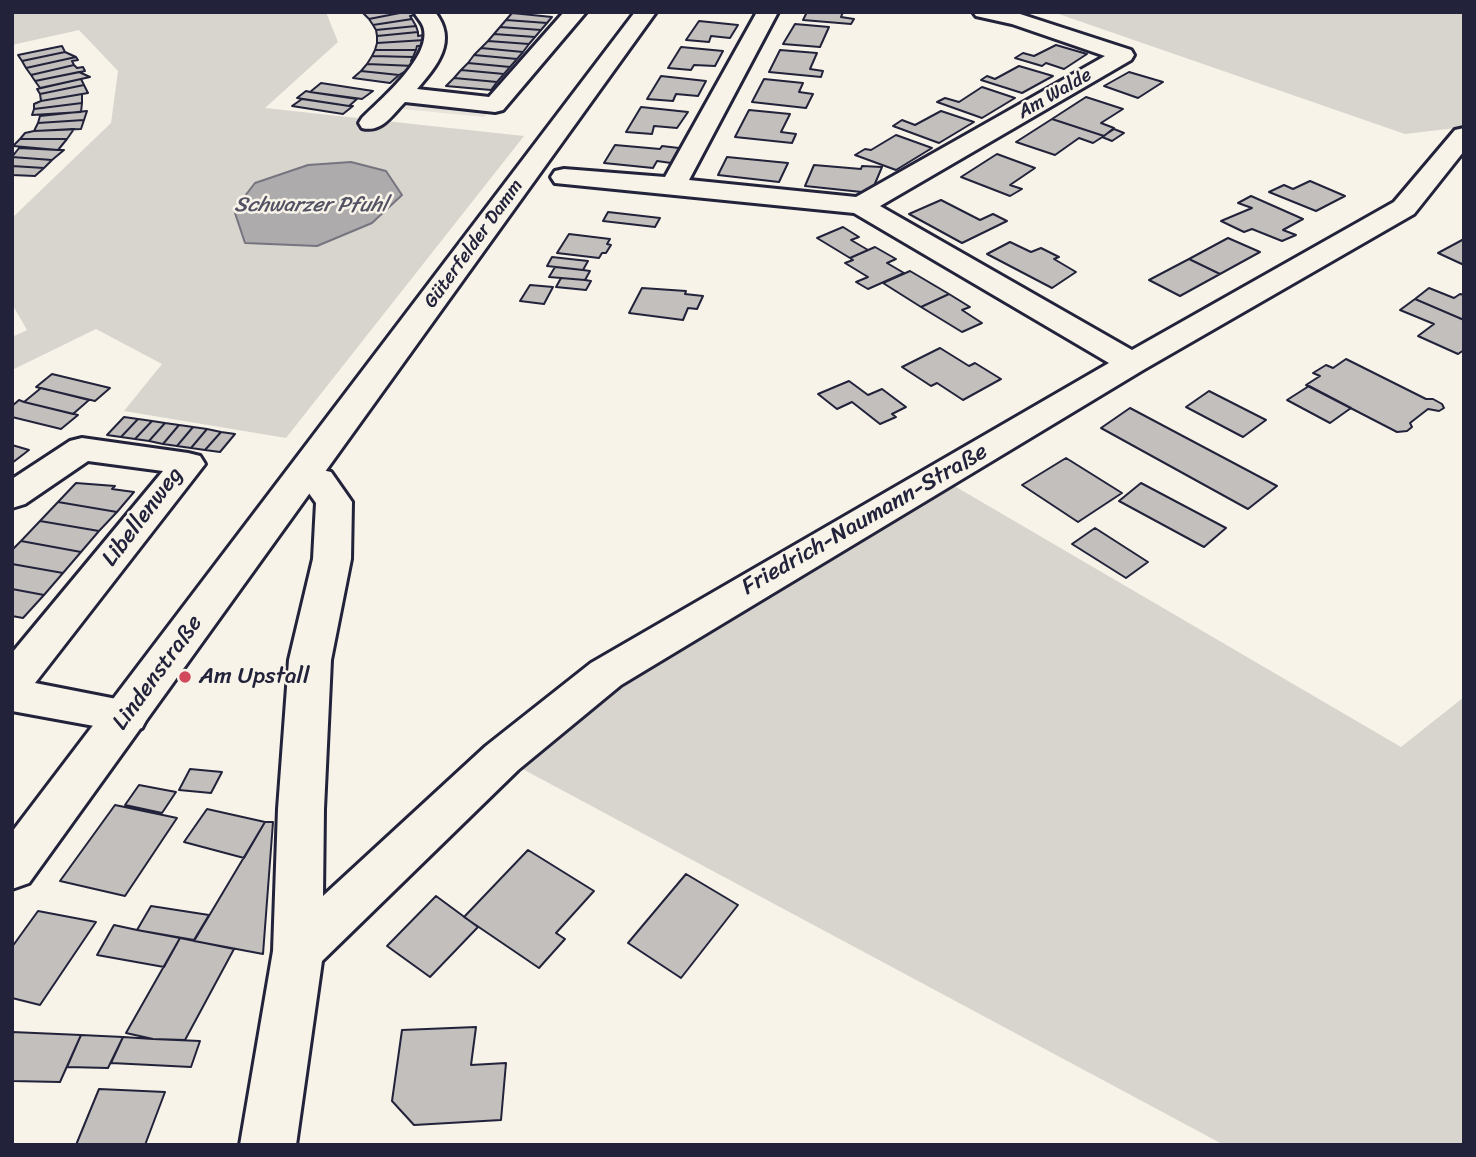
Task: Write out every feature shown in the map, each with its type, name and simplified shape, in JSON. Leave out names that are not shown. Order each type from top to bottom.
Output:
[{"type":"street","points":[[371,123],[425,64],[435,46],[435,26],[425,12]]},
{"type":"street","points":[[398,94],[495,105],[576,12]]},
{"type":"street","name":"Güterfelder Damm","points":[[304,477],[551,137],[646,12]]},
{"type":"street","points":[[673,186],[768,12]]},
{"type":"street","name":"Am Walde","points":[[861,206],[1123,55],[1017,19],[983,12]]},
{"type":"street","name":"Friedrich-Naumann-Straße","points":[[298,951],[502,758],[606,674],[1132,363],[1404,208],[1457,156]]},
{"type":"street","points":[[564,177],[861,206],[1132,363]]},
{"type":"street","name":"Libellenweg","points":[[12,496],[82,449],[188,464],[12,682]]},
{"type":"street","points":[[268,1145],[298,951],[301,809],[310,660],[332,559],[334,502],[317,480],[304,477]]},
{"type":"street","name":"Lindenstraße","points":[[12,869],[304,477]]},
{"type":"street","points":[[12,695],[127,716]]},
{"type":"shaded area","points":[[12,12],[326,12],[338,42],[265,108],[524,136],[286,438],[124,411],[162,364],[96,329],[12,370],[12,337],[27,330],[12,304],[12,218],[111,123],[118,71],[79,30],[12,45]]},
{"type":"shaded area","points":[[1053,12],[1464,12],[1464,127],[1405,134]]},
{"type":"shaded area","points":[[410,100],[492,108],[484,117],[402,109]]},
{"type":"shaded area","points":[[939,477],[1401,747],[1464,697],[1464,1145],[1224,1145],[502,758]]},
{"type":"water","name":"Schwarzer Pfuhl","points":[[351,162],[386,171],[402,195],[372,223],[317,246],[245,243],[234,210],[255,183],[308,165]]},
{"type":"building","points":[[405,12],[369,19],[363,13]]},
{"type":"building","points":[[414,12],[416,15],[410,16],[412,19],[373,25],[369,19]]},
{"type":"building","points":[[807,12],[843,12],[841,17],[854,19],[851,24],[803,20]]},
{"type":"building","points":[[512,13],[552,17],[547,23],[506,20]]},
{"type":"building","points":[[412,19],[416,26],[376,30],[373,25]]},
{"type":"building","points":[[506,20],[547,23],[541,30],[500,27]]},
{"type":"building","points":[[699,21],[738,25],[730,38],[711,36],[709,42],[686,40]]},
{"type":"building","points":[[795,24],[829,27],[820,47],[783,44]]},
{"type":"building","points":[[416,26],[418,32],[377,36],[376,30]]},
{"type":"building","points":[[500,27],[541,30],[535,37],[494,34]]},
{"type":"building","points":[[418,32],[418,36],[424,35],[425,40],[377,43],[377,36]]},
{"type":"building","points":[[494,34],[535,37],[529,44],[488,41]]},
{"type":"building","points":[[425,40],[424,46],[417,46],[416,50],[375,50],[377,43]]},
{"type":"building","points":[[488,41],[529,44],[523,52],[481,48]]},
{"type":"building","points":[[1056,45],[1087,54],[1064,69],[1015,58],[1023,53],[1034,56]]},
{"type":"building","points":[[62,46],[65,52],[22,61],[18,55]]},
{"type":"building","points":[[681,47],[723,51],[715,66],[694,65],[691,70],[668,68]]},
{"type":"building","points":[[481,48],[523,52],[517,59],[474,55]]},
{"type":"building","points":[[375,50],[416,50],[413,57],[372,56]]},
{"type":"building","points":[[780,50],[817,53],[810,69],[823,71],[821,77],[769,72]]},
{"type":"building","points":[[65,52],[76,57],[26,68],[22,61]]},
{"type":"building","points":[[474,55],[517,59],[510,67],[468,63]]},
{"type":"building","points":[[372,56],[413,57],[411,61],[417,61],[414,66],[367,64]]},
{"type":"building","points":[[76,57],[78,60],[72,61],[74,65],[31,75],[26,68]]},
{"type":"building","points":[[468,63],[510,67],[504,74],[461,70]]},
{"type":"building","points":[[367,64],[414,66],[399,75],[361,71]]},
{"type":"building","points":[[74,65],[77,68],[83,67],[85,71],[35,81],[31,75]]},
{"type":"building","points":[[1019,66],[1053,76],[1022,93],[981,80],[987,76],[995,79]]},
{"type":"building","points":[[461,70],[504,74],[497,82],[454,78]]},
{"type":"building","points":[[361,71],[399,75],[390,83],[353,78]]},
{"type":"building","points":[[79,72],[90,77],[40,88],[35,81]]},
{"type":"building","points":[[1129,72],[1163,82],[1138,98],[1104,86]]},
{"type":"building","points":[[661,76],[706,81],[698,96],[676,94],[673,101],[647,99]]},
{"type":"building","points":[[454,78],[497,82],[491,90],[446,86]]},
{"type":"building","points":[[81,79],[84,85],[40,94],[37,89]]},
{"type":"building","points":[[764,79],[803,83],[799,92],[813,94],[806,108],[752,102]]},
{"type":"building","points":[[321,83],[373,91],[362,99],[310,92]]},
{"type":"building","points":[[84,85],[88,93],[41,101],[40,94]]},
{"type":"building","points":[[982,87],[1015,98],[982,118],[937,102],[945,98],[959,102]]},
{"type":"building","points":[[306,91],[357,99],[349,106],[297,98]]},
{"type":"building","points":[[82,94],[82,103],[34,109],[34,104],[41,101]]},
{"type":"building","points":[[1086,97],[1123,109],[1101,123],[1114,128],[1104,136],[1052,119]]},
{"type":"building","points":[[302,99],[353,106],[343,114],[292,106]]},
{"type":"building","points":[[82,103],[81,112],[32,115],[34,109]]},
{"type":"building","points":[[641,107],[688,112],[677,128],[654,126],[652,134],[626,132]]},
{"type":"building","points":[[749,110],[790,114],[781,132],[796,134],[792,143],[735,137]]},
{"type":"building","points":[[87,111],[84,120],[38,123],[40,116]]},
{"type":"building","points":[[941,111],[974,122],[939,143],[893,126],[902,120],[915,125]]},
{"type":"building","points":[[1052,119],[1104,136],[1093,143],[1079,138],[1055,155],[1016,142]]},
{"type":"building","points":[[84,120],[81,129],[34,131],[38,123]]},
{"type":"building","points":[[74,129],[67,139],[20,139],[25,133],[34,131]]},
{"type":"building","points":[[1114,129],[1124,133],[1112,141],[1102,137]]},
{"type":"building","points":[[896,135],[932,148],[896,170],[855,155],[865,149],[871,150]]},
{"type":"building","points":[[20,139],[67,139],[58,150],[13,146]]},
{"type":"building","points":[[615,145],[679,148],[671,163],[657,161],[653,168],[604,163]]},
{"type":"building","points":[[19,148],[64,150],[52,160],[12,157]]},
{"type":"building","points":[[997,154],[1035,168],[1010,185],[1022,189],[1010,196],[961,177]]},
{"type":"building","points":[[12,157],[52,160],[44,168],[12,166]]},
{"type":"building","points":[[727,157],[788,163],[779,182],[718,175]]},
{"type":"building","points":[[814,165],[861,169],[862,166],[882,167],[871,193],[805,186]]},
{"type":"building","points":[[12,166],[44,168],[35,176],[12,175]]},
{"type":"building","points":[[1310,181],[1345,196],[1316,211],[1269,192],[1284,185],[1293,189]]},
{"type":"building","points":[[1251,196],[1303,219],[1283,230],[1296,235],[1282,241],[1252,229],[1244,232],[1221,221],[1252,208],[1238,203]]},
{"type":"building","points":[[941,200],[980,220],[993,214],[1007,221],[962,243],[909,214]]},
{"type":"building","points":[[608,212],[660,218],[655,227],[603,221]]},
{"type":"building","points":[[843,227],[859,237],[851,240],[868,250],[850,258],[817,238]]},
{"type":"building","points":[[569,234],[610,239],[607,244],[611,245],[599,258],[557,253]]},
{"type":"building","points":[[1228,238],[1260,252],[1220,274],[1189,259]]},
{"type":"building","points":[[1464,239],[1464,265],[1438,253]]},
{"type":"building","points":[[1010,242],[1031,252],[1041,248],[1059,257],[1054,259],[1076,272],[1052,288],[987,254]]},
{"type":"building","points":[[875,247],[896,259],[887,263],[904,273],[868,289],[856,282],[868,277],[845,263]]},
{"type":"building","points":[[552,257],[588,261],[583,270],[547,266]]},
{"type":"building","points":[[1189,259],[1220,274],[1180,296],[1149,280]]},
{"type":"building","points":[[555,267],[590,271],[585,280],[549,277]]},
{"type":"building","points":[[910,271],[949,294],[921,307],[883,283]]},
{"type":"building","points":[[561,278],[591,281],[586,290],[556,287]]},
{"type":"building","points":[[530,285],[553,287],[544,304],[520,301]]},
{"type":"building","points":[[642,288],[686,291],[685,294],[703,296],[697,309],[688,308],[683,320],[629,313]]},
{"type":"building","points":[[1429,288],[1454,298],[1460,294],[1464,295],[1464,320],[1415,299]]},
{"type":"building","points":[[949,294],[970,307],[962,310],[982,323],[962,332],[921,307]]},
{"type":"building","points":[[1415,299],[1464,320],[1464,350],[1458,354],[1418,336],[1434,324],[1400,310]]},
{"type":"building","points":[[940,348],[969,366],[975,363],[1001,379],[963,400],[937,383],[931,386],[902,367]]},
{"type":"building","points":[[1346,359],[1426,399],[1433,399],[1444,408],[1439,411],[1428,409],[1410,423],[1412,427],[1407,431],[1397,432],[1306,385],[1320,376],[1313,373],[1326,365],[1333,368]]},
{"type":"building","points":[[52,374],[110,388],[95,401],[36,387]]},
{"type":"building","points":[[849,381],[868,395],[882,389],[906,407],[892,414],[896,417],[880,424],[852,402],[837,409],[818,394]]},
{"type":"building","points":[[1309,386],[1351,408],[1330,423],[1287,400]]},
{"type":"building","points":[[41,388],[89,400],[73,414],[24,402]]},
{"type":"building","points":[[1209,391],[1266,420],[1243,437],[1186,407]]},
{"type":"building","points":[[19,400],[78,415],[61,429],[12,417],[12,406]]},
{"type":"building","points":[[1130,408],[1277,486],[1248,509],[1101,428]]},
{"type":"building","points":[[124,417],[138,419],[121,437],[107,435]]},
{"type":"building","points":[[138,419],[152,421],[135,439],[121,437]]},
{"type":"building","points":[[152,421],[165,423],[149,441],[135,439]]},
{"type":"building","points":[[165,423],[179,425],[163,444],[149,441]]},
{"type":"building","points":[[179,425],[193,427],[177,446],[163,444]]},
{"type":"building","points":[[193,427],[207,429],[191,448],[177,446]]},
{"type":"building","points":[[207,429],[221,432],[205,450],[191,448]]},
{"type":"building","points":[[221,432],[235,434],[220,452],[205,450]]},
{"type":"building","points":[[12,445],[29,450],[12,463]]},
{"type":"building","points":[[1066,458],[1122,493],[1078,522],[1022,485]]},
{"type":"building","points":[[76,483],[115,486],[112,489],[134,492],[117,512],[58,502]]},
{"type":"building","points":[[1141,483],[1226,528],[1204,547],[1119,501]]},
{"type":"building","points":[[58,502],[117,512],[99,531],[40,521]]},
{"type":"building","points":[[40,521],[99,531],[81,552],[21,541]]},
{"type":"building","points":[[1095,528],[1148,562],[1126,578],[1072,544]]},
{"type":"building","points":[[21,541],[81,552],[63,573],[12,564],[12,550]]},
{"type":"building","points":[[12,564],[63,573],[44,595],[12,589]]},
{"type":"building","points":[[12,589],[44,595],[23,618],[12,616]]},
{"type":"building","points":[[190,769],[222,772],[211,793],[179,790]]},
{"type":"building","points":[[139,785],[176,792],[162,813],[125,805]]},
{"type":"building","points":[[115,805],[177,818],[125,896],[60,881]]},
{"type":"building","points":[[207,809],[265,822],[244,858],[184,842]]},
{"type":"building","points":[[265,822],[273,822],[263,954],[194,941]]},
{"type":"building","points":[[528,850],[594,891],[556,933],[565,939],[539,968],[464,917]]},
{"type":"building","points":[[686,874],[738,905],[681,978],[628,943]]},
{"type":"building","points":[[436,896],[478,927],[430,977],[387,946]]},
{"type":"building","points":[[151,906],[209,915],[194,940],[137,930]]},
{"type":"building","points":[[38,911],[96,922],[40,1005],[12,998],[12,947]]},
{"type":"building","points":[[114,925],[180,938],[164,967],[97,955]]},
{"type":"building","points":[[180,938],[234,949],[185,1040],[153,1039],[126,1033]]},
{"type":"building","points":[[476,1027],[471,1065],[506,1063],[501,1120],[414,1125],[392,1101],[402,1030]]},
{"type":"building","points":[[12,1032],[81,1035],[60,1082],[12,1081]]},
{"type":"building","points":[[81,1035],[123,1037],[108,1068],[67,1067]]},
{"type":"building","points":[[123,1037],[200,1041],[191,1067],[111,1063]]},
{"type":"building","points":[[99,1089],[165,1092],[145,1145],[76,1145]]},
{"type":"place","name":"Am Upstall","points":[[185,677]]}]
